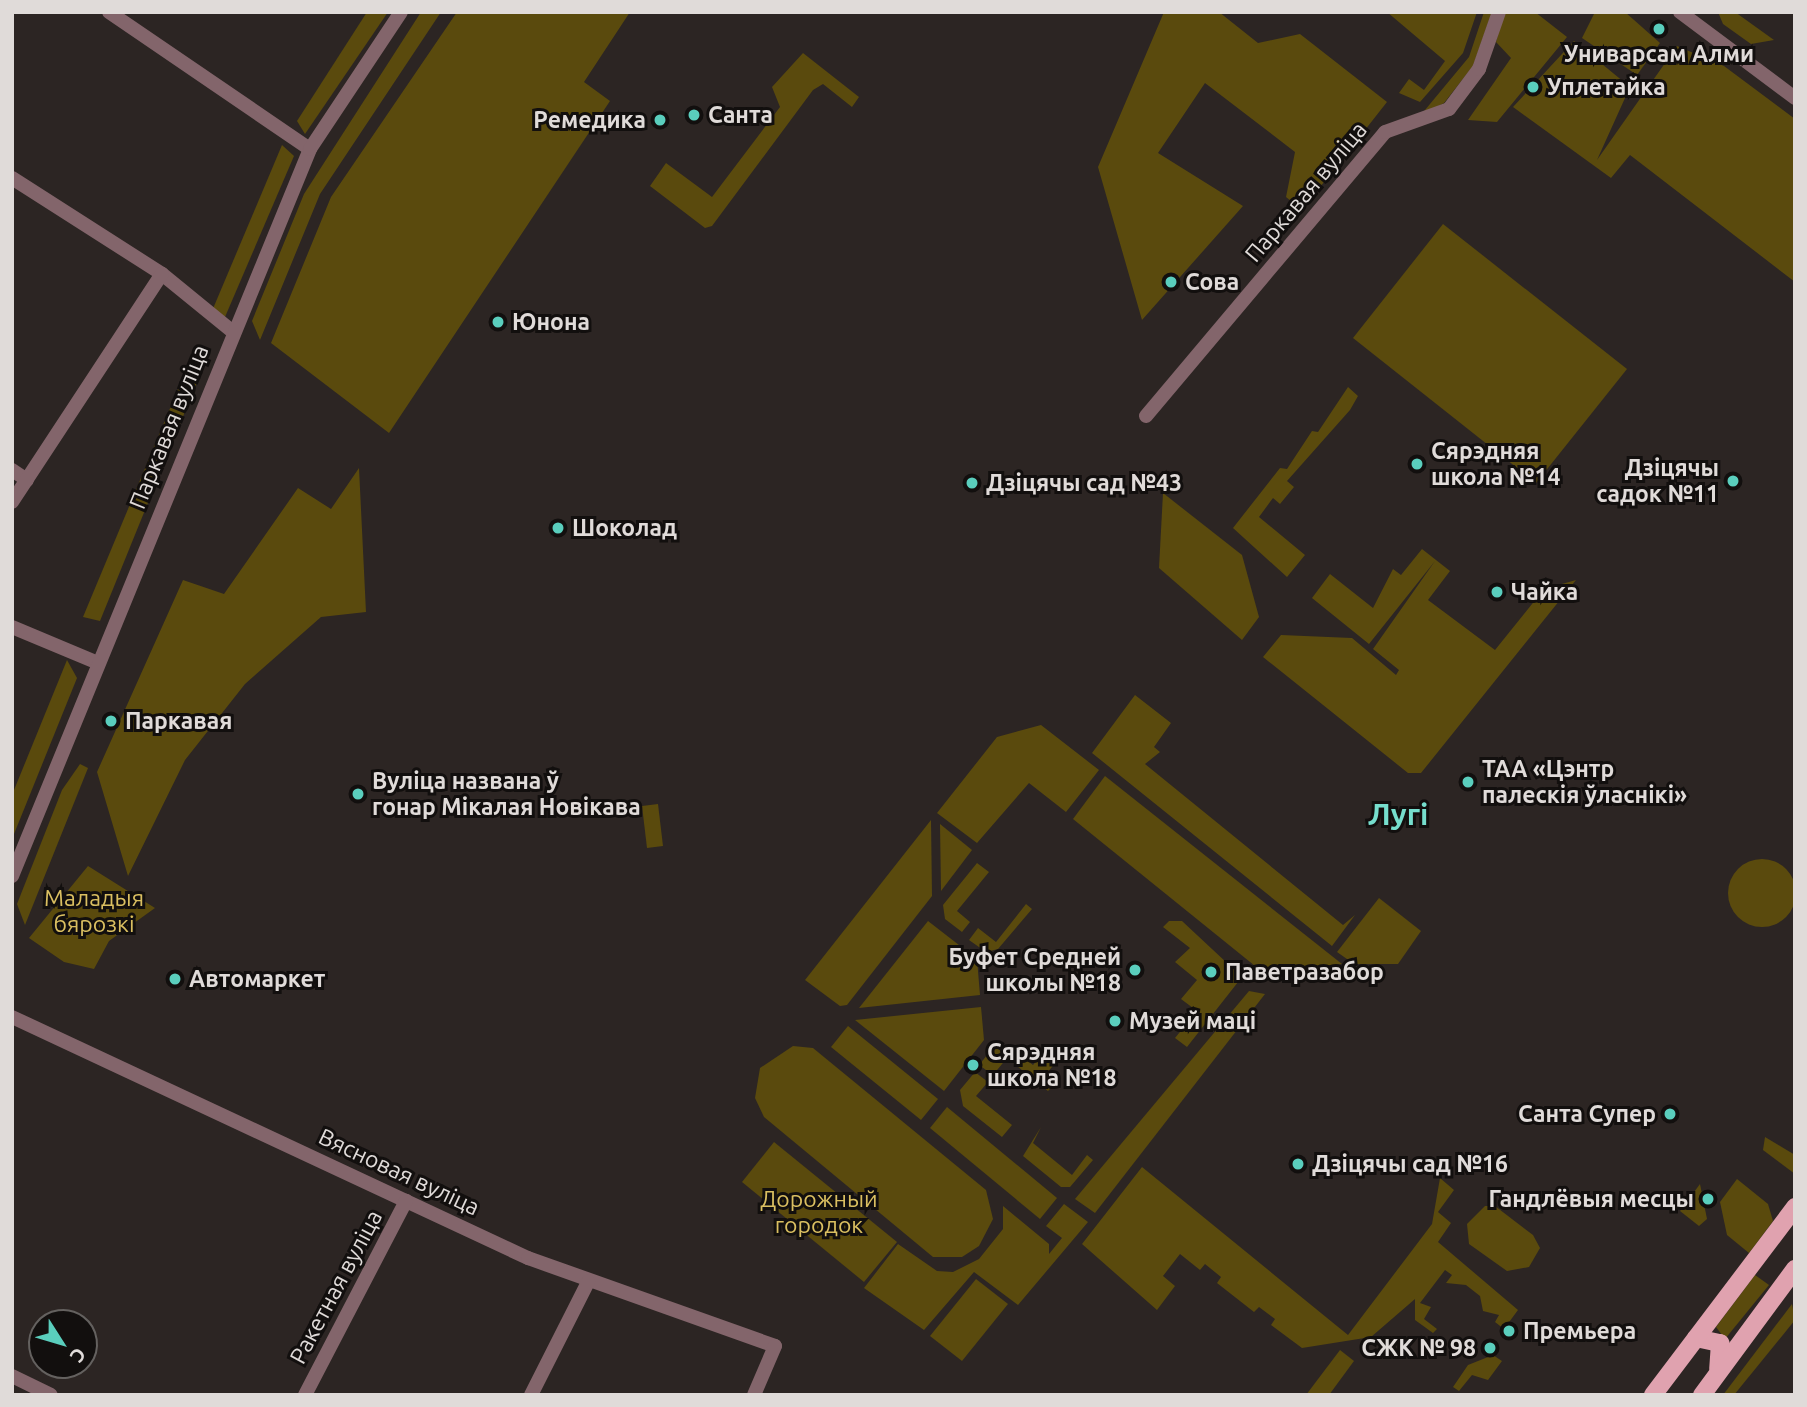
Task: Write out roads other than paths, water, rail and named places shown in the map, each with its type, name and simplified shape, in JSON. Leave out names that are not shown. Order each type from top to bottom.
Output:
[{"type":"main road","points":[[1653,1395],[1795,1207]]},
{"type":"main road","points":[[1702,1395],[1795,1269]]},
{"type":"main road","points":[[1696,1338],[1720,1343],[1713,1379]]},
{"type":"street","points":[[110,12],[310,149]]},
{"type":"street","name":"Паркавая вуліца","points":[[12,876],[232,331],[310,149],[401,12]]},
{"type":"street","name":"Паркавая вуліца","points":[[1146,416],[1385,132],[1449,109],[1479,69],[1499,12]]},
{"type":"street","points":[[1681,12],[1795,98]]},
{"type":"street","points":[[12,178],[162,274],[232,331]]},
{"type":"street","points":[[12,502],[19,478],[162,274]]},
{"type":"street","points":[[12,470],[19,478]]},
{"type":"street","points":[[12,627],[98,663]]},
{"type":"street","name":"Вясновая вуліца","points":[[12,1017],[406,1201],[588,1282],[775,1346],[754,1395]]},
{"type":"street","name":"Ракетная вуліца","points":[[305,1395],[406,1201]]},
{"type":"street","points":[[531,1395],[588,1282]]},
{"type":"street","points":[[12,1377],[51,1395]]},
{"type":"place","name":"Униварсам Алми","points":[[1659,29]]},
{"type":"place","name":"Уплетайка","points":[[1533,87]]},
{"type":"place","name":"Санта","points":[[694,115]]},
{"type":"place","name":"Ремедика","points":[[660,120]]},
{"type":"place","name":"Сова","points":[[1171,282]]},
{"type":"place","name":"Юнона","points":[[498,322]]},
{"type":"place","name":"Сярэдняя школа №14","points":[[1417,464]]},
{"type":"place","name":"Дзіцячы садок №11","points":[[1733,481]]},
{"type":"place","name":"Дзіцячы сад №43","points":[[972,483]]},
{"type":"place","name":"Шоколад","points":[[558,528]]},
{"type":"place","name":"Чайка","points":[[1497,592]]},
{"type":"place","name":"Паркавая","points":[[111,721]]},
{"type":"place","name":"ТАА «Цэнтр палескія ўласнікі»","points":[[1468,782]]},
{"type":"place","name":"Вуліца названа ў гонар Мікалая Новікава","points":[[358,794]]},
{"type":"place","name":"Буфет Средней школы №18","points":[[1135,970]]},
{"type":"place","name":"Паветразабор","points":[[1211,972]]},
{"type":"place","name":"Автомаркет","points":[[175,979]]},
{"type":"place","name":"Музей маці","points":[[1115,1021]]},
{"type":"place","name":"Сярэдняя школа №18","points":[[973,1065]]},
{"type":"place","name":"Санта Супер","points":[[1670,1114]]},
{"type":"place","name":"Дзіцячы сад №16","points":[[1298,1164]]},
{"type":"place","name":"Гандлёвыя месцы","points":[[1708,1199]]},
{"type":"place","name":"Премьера","points":[[1509,1331]]},
{"type":"place","name":"СЖК № 98","points":[[1490,1348]]},
{"type":"district","name":"Лугі","points":[[1398,814]]},
{"type":"park label","name":"Маладыя бярозкі","points":[[94,911]]},
{"type":"park label","name":"Дорожный городок","points":[[819,1212]]}]
